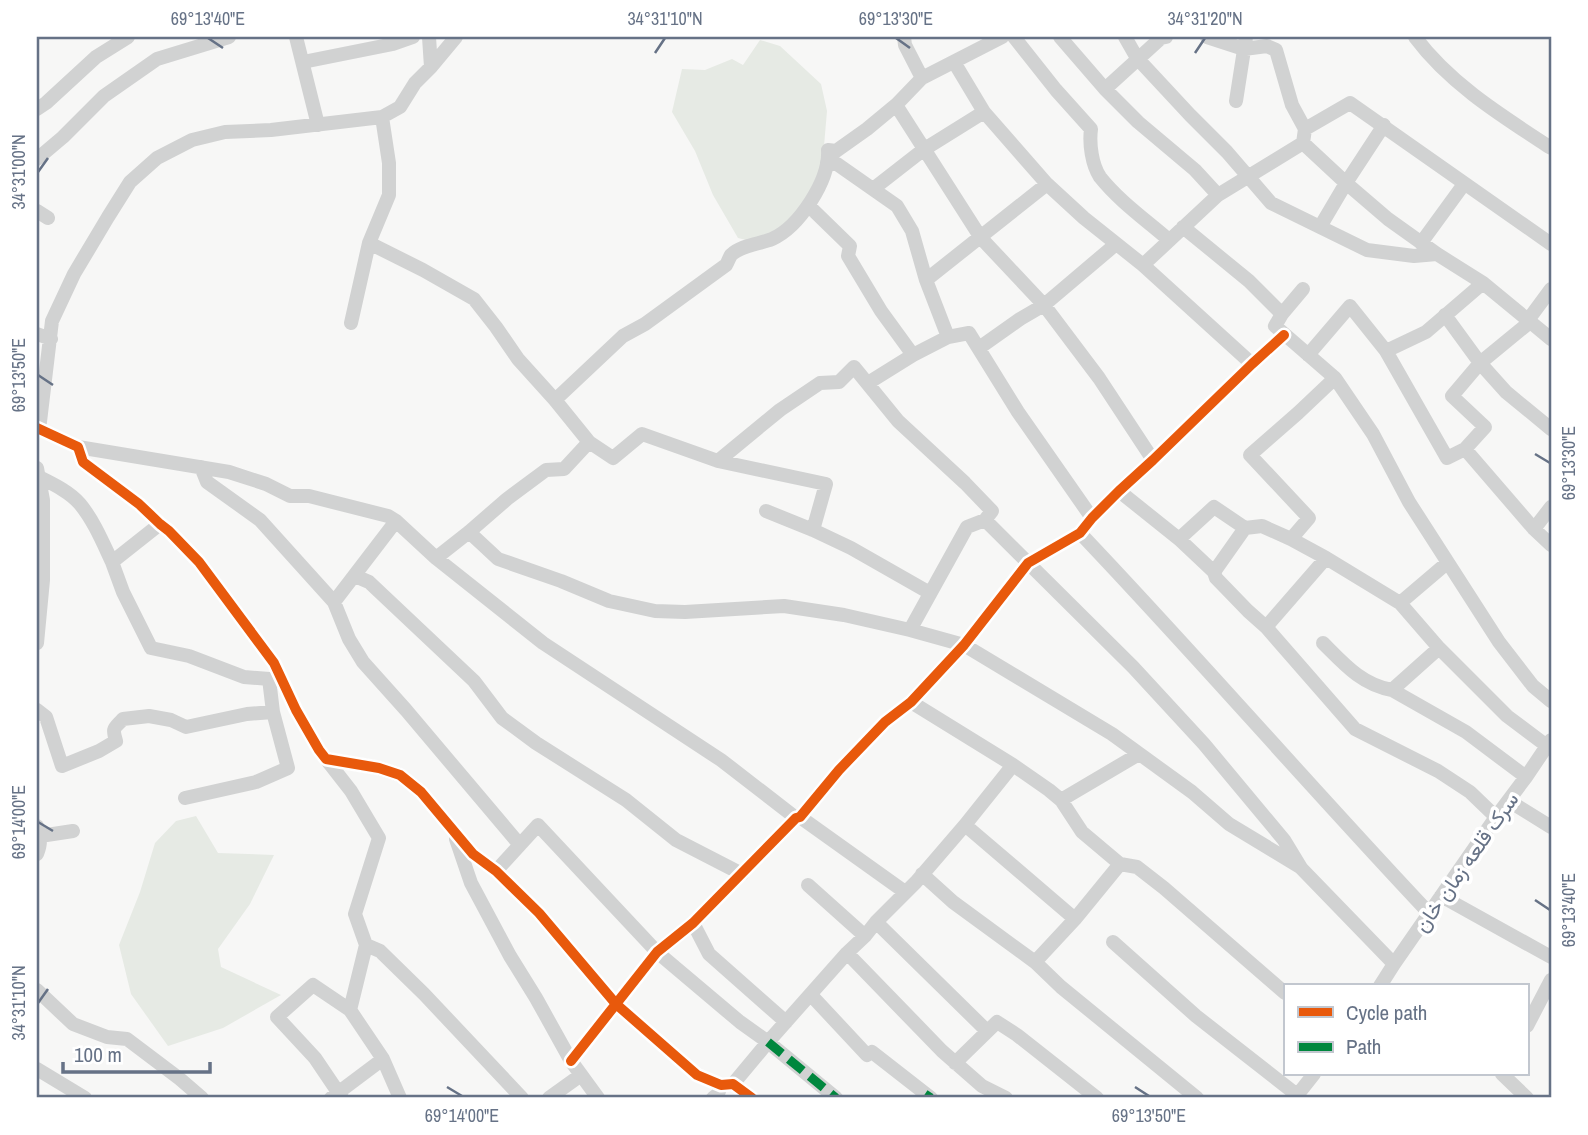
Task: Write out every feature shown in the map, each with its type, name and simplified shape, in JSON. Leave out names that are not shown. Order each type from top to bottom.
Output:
[{"type":"street","points":[[37,109],[96,57],[128,37]]},
{"type":"street","points":[[37,159],[104,96],[157,59],[229,37]]},
{"type":"street","points":[[303,62],[393,44],[413,37]]},
{"type":"street","points":[[429,37],[431,67]]},
{"type":"street","points":[[456,37],[415,83],[400,107],[382,117],[271,131],[225,132],[192,140],[157,158],[131,183],[108,217],[74,274],[44,337],[38,429],[78,447],[229,472],[290,496],[309,496],[388,516],[543,643],[721,760],[798,818],[905,892]]},
{"type":"street","points":[[904,37],[905,45],[922,78]]},
{"type":"street","points":[[555,400],[623,336],[645,324],[726,265],[732,254],[752,244],[771,239],[790,228],[807,208],[827,163],[828,150],[836,151],[867,129],[896,106],[922,78],[1002,37]]},
{"type":"street","points":[[1014,37],[1091,130],[1089,144],[1099,175],[1125,203],[1169,240]]},
{"type":"street","points":[[1060,37],[1105,89],[1138,122],[1195,170],[1218,195]]},
{"type":"street","points":[[1125,37],[1138,58],[1271,203],[1367,250],[1414,256],[1437,254]]},
{"type":"street","points":[[1105,89],[1161,38],[1166,37]]},
{"type":"street","points":[[1207,37],[1267,46],[1276,50],[1304,136],[1346,183],[1388,219],[1483,283],[1551,338]]},
{"type":"street","points":[[1415,37],[1423,49],[1462,87],[1551,148]]},
{"type":"street","points":[[299,38],[318,125]]},
{"type":"street","points":[[1236,101],[1245,43]]},
{"type":"street","points":[[954,62],[984,112],[1047,184],[1143,265],[1252,363]]},
{"type":"street","points":[[1143,265],[1218,195],[1248,178],[1350,103],[1551,244]]},
{"type":"street","points":[[896,106],[981,238],[1044,305],[1099,379],[1153,460]]},
{"type":"street","points":[[873,189],[923,149],[984,112]]},
{"type":"street","points":[[351,323],[369,243],[389,195],[389,163],[382,117]]},
{"type":"street","points":[[1320,227],[1384,125]]},
{"type":"street","points":[[827,163],[837,164],[897,206],[912,231],[926,280],[948,337]]},
{"type":"street","points":[[926,280],[1047,184]]},
{"type":"street","points":[[1421,243],[1464,184]]},
{"type":"street","points":[[807,208],[850,246],[848,256],[881,312],[914,355]]},
{"type":"street","points":[[1183,227],[1249,281],[1282,314]]},
{"type":"street","points":[[369,243],[474,299],[518,359],[589,442],[613,458],[642,433],[718,461],[826,484],[813,530]]},
{"type":"street","points":[[979,348],[1044,305],[1116,244]]},
{"type":"street","points":[[1386,351],[1426,332],[1483,283]]},
{"type":"street","points":[[1303,289],[1275,326],[1335,378],[1373,434],[1405,496],[1499,642],[1533,686],[1551,701]]},
{"type":"street","points":[[1308,355],[1350,306],[1386,351],[1447,458],[1465,449],[1485,427],[1452,396],[1480,363],[1529,321],[1551,289]]},
{"type":"street","points":[[1445,315],[1480,363],[1506,392],[1551,429]]},
{"type":"street","points":[[868,383],[948,337],[969,333],[1018,412],[1092,518]]},
{"type":"street","points":[[571,1061],[657,952],[693,923],[798,818],[885,722],[911,702],[964,645],[1028,563],[1080,533],[1119,491],[1284,335]]},
{"type":"street","points":[[718,461],[780,410],[820,383],[839,382],[854,367],[898,421],[992,511],[985,520],[967,527],[910,630]]},
{"type":"street","points":[[1291,539],[1309,518],[1250,455],[1335,378]]},
{"type":"street","points":[[436,558],[546,470],[564,469],[589,442]]},
{"type":"street","points":[[78,447],[83,461],[139,504],[199,562],[274,663],[273,712],[288,768],[256,782],[185,798]]},
{"type":"street","points":[[1465,449],[1551,545]]},
{"type":"street","points":[[201,467],[207,482],[260,520],[334,602],[349,639],[363,662],[520,845]]},
{"type":"street","points":[[38,472],[79,503],[95,527],[151,648],[190,656],[244,677],[275,679]]},
{"type":"street","points":[[37,643],[43,580],[43,500],[38,472]]},
{"type":"street","points":[[1119,491],[1179,539],[1214,572],[1216,578],[1266,627],[1355,729],[1438,771],[1470,792],[1496,817]]},
{"type":"street","points":[[1179,539],[1214,507],[1245,527],[1262,526],[1326,558],[1400,603],[1439,648],[1507,716],[1549,742]]},
{"type":"street","points":[[1534,529],[1551,507]]},
{"type":"street","points":[[766,511],[851,548],[930,593]]},
{"type":"street","points":[[985,520],[1133,667],[1204,744],[1284,840],[1301,868],[1394,964]]},
{"type":"street","points":[[334,602],[396,522]]},
{"type":"street","points":[[112,562],[160,524]]},
{"type":"street","points":[[1214,572],[1245,527]]},
{"type":"street","points":[[469,532],[498,559],[609,601],[654,611],[685,612],[784,606],[844,615],[964,645],[1112,734],[1192,792],[1229,824],[1301,868]]},
{"type":"street","points":[[1080,533],[1429,913]]},
{"type":"street","points":[[1266,627],[1326,558]]},
{"type":"street","points":[[1400,603],[1447,563]]},
{"type":"street","points":[[355,576],[369,582],[474,681],[502,718],[626,800],[676,840],[742,874]]},
{"type":"street","points":[[1323,643],[1358,676],[1379,687],[1392,690],[1466,732],[1526,777]]},
{"type":"street","points":[[1392,690],[1439,648]]},
{"type":"street","points":[[275,679],[326,759],[351,791],[379,838],[355,914],[366,945],[350,1010]]},
{"type":"street","points":[[911,702],[1013,765],[1061,800],[1082,832],[1120,864],[1137,867],[1164,888],[1284,992]]},
{"type":"street","points":[[37,710],[46,717],[62,766],[116,741],[113,730],[123,719],[149,716],[171,720],[186,727],[247,714],[273,712]]},
{"type":"street","name":"سرک قلعه زمان خان","points":[[1381,984],[1549,742]]},
{"type":"street","points":[[1061,800],[1139,754]]},
{"type":"street","points":[[326,759],[379,768],[400,775],[421,792],[473,854],[496,871],[539,913],[616,1004],[697,1075],[727,1084],[752,1098]]},
{"type":"street","points":[[713,1098],[922,874],[1013,765]]},
{"type":"street","points":[[1509,801],[1551,827]]},
{"type":"street","points":[[496,871],[538,825],[657,952],[836,1098]]},
{"type":"street","points":[[965,825],[1075,919]]},
{"type":"street","points":[[453,827],[471,883],[571,1061],[597,1098]]},
{"type":"street","points":[[37,854],[40,848],[39,831],[73,831]]},
{"type":"street","points":[[1035,962],[1120,864]]},
{"type":"street","points":[[922,874],[953,902],[1035,962],[1061,987],[1197,1098]]},
{"type":"street","points":[[808,885],[865,936]]},
{"type":"street","points":[[1441,896],[1551,957]]},
{"type":"street","points":[[876,922],[987,1031]]},
{"type":"street","points":[[693,923],[709,954],[786,1022]]},
{"type":"street","points":[[1113,942],[1196,1016],[1296,1096],[1312,1076]]},
{"type":"street","points":[[366,945],[380,951],[424,994],[522,1098]]},
{"type":"street","points":[[847,953],[955,1063],[982,1086],[1006,1098]]},
{"type":"street","points":[[1528,1024],[1551,980]]},
{"type":"street","points":[[383,1059],[338,1097],[315,1058],[277,1017],[313,985],[350,1010],[383,1059],[400,1098]]},
{"type":"street","points":[[37,990],[73,1024],[107,1037],[127,1039],[202,1098]]},
{"type":"street","points":[[811,995],[867,1055],[872,1052],[931,1098]]},
{"type":"street","points":[[955,1063],[997,1022],[1097,1098]]},
{"type":"street","points":[[37,1069],[85,1098]]},
{"type":"street","points":[[549,1098],[581,1075]]},
{"type":"street","points":[[1504,1076],[1527,1098]]},
{"type":"shaded area","points":[[760,40],[780,46],[821,84],[827,111],[817,182],[794,221],[765,239],[746,240],[738,238],[713,195],[695,151],[672,112],[682,69],[705,70],[732,59],[743,65]]},
{"type":"shaded area","points":[[196,816],[218,853],[274,855],[250,904],[218,949],[221,967],[281,995],[223,1028],[168,1046],[131,994],[119,945],[140,892],[155,843],[176,821]]},
{"type":"marked path","points":[[768,1042],[836,1098]]},
{"type":"marked path","points":[[925,1094],[931,1098]]},
{"type":"cycle path","points":[[571,1061],[657,952],[693,923],[796,818],[800,817],[839,770],[885,722],[911,702],[964,645],[1028,563],[1080,533],[1119,491],[1284,335]]},
{"type":"cycle path","points":[[37,428],[78,447],[83,462],[139,504],[199,562],[274,663],[296,710],[326,759],[379,768],[400,775],[421,792],[473,854],[496,871],[539,913],[616,1004],[697,1075],[721,1085],[733,1084],[752,1098]]}]
